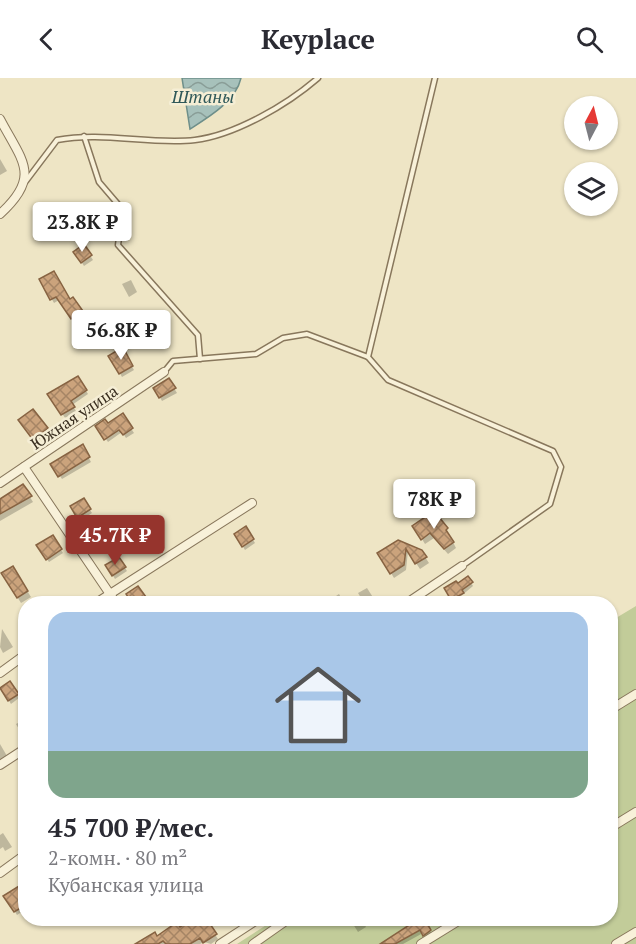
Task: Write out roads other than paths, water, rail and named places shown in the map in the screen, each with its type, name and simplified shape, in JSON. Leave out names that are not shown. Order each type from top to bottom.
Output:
[{"type":"street","points":[[0,119],[26,169],[26,181],[13,202],[0,214]]},
{"type":"street","name":"Южная улица","points":[[0,483],[164,372]]},
{"type":"street","points":[[24,467],[112,596]]},
{"type":"street","points":[[106,596],[252,503]]},
{"type":"street","points":[[417,596],[462,566]]},
{"type":"street","points":[[0,673],[18,660]]},
{"type":"street","points":[[618,705],[636,694]]},
{"type":"street","points":[[0,765],[18,753]]},
{"type":"street","points":[[618,823],[636,812]]},
{"type":"street","points":[[0,873],[18,860]]},
{"type":"street","points":[[220,944],[248,926]]},
{"type":"street","points":[[253,944],[279,926]]},
{"type":"street","points":[[420,944],[450,926]]},
{"type":"street","points":[[616,944],[636,932]]},
{"type":"lane","points":[[26,181],[57,140],[84,136],[196,140],[244,123],[296,97],[318,78]]},
{"type":"lane","points":[[368,357],[435,78]]},
{"type":"lane","points":[[84,136],[99,182],[123,210],[118,245],[198,336],[200,359]]},
{"type":"lane","points":[[164,372],[173,361],[256,354],[284,338],[307,334],[368,357],[388,380],[553,451],[561,467],[550,504],[462,566]]},
{"type":"water","name":"Штаны","points":[[182,78],[241,78],[228,101],[190,129]]}]
